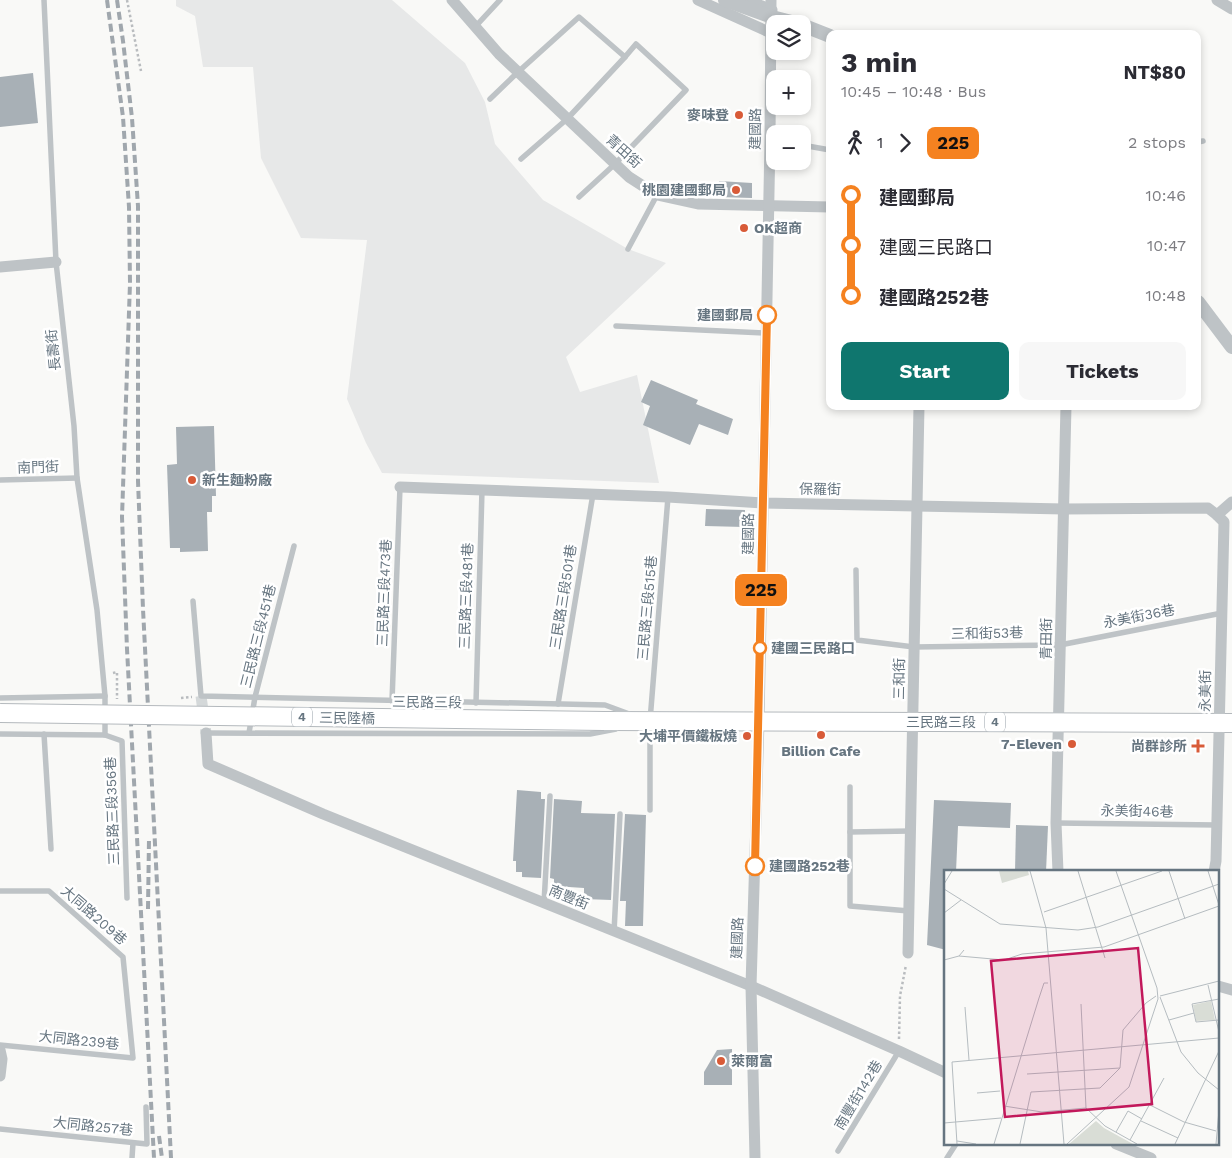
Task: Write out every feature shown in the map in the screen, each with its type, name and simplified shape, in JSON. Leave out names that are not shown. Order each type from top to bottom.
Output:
[{"type":"main road","name":"三民陸橋","points":[[0,713],[604,722]]},
{"type":"main road","name":"三民路三段","points":[[604,722],[1226,723]]},
{"type":"street","name":"青田街","points":[[452,0],[499,54],[567,119],[629,177],[657,195],[698,204],[826,207]]},
{"type":"street","points":[[698,0],[766,31]]},
{"type":"street","points":[[725,0],[772,9]]},
{"type":"street","points":[[747,0],[772,9]]},
{"type":"street","points":[[1217,0],[1232,9]]},
{"type":"street","points":[[811,29],[826,34]]},
{"type":"street","name":"建國路","points":[[772,60],[773,125]]},
{"type":"street","name":"建國路","points":[[755,1158],[751,986],[771,170]]},
{"type":"street","points":[[0,267],[56,262]]},
{"type":"street","points":[[1201,306],[1232,347]]},
{"type":"street","name":"三和街","points":[[908,953],[920,410]]},
{"type":"street","name":"青田街","points":[[1058,870],[1056,823],[1066,410]]},
{"type":"street","name":"保羅街","points":[[400,487],[668,497],[763,503],[1064,509],[1208,508],[1217,515]]},
{"type":"street","points":[[1217,515],[1232,502]]},
{"type":"street","name":"永美街","points":[[1214,870],[1216,825],[1226,723],[1222,613],[1224,522],[1217,515]]},
{"type":"street","name":"南豐街","points":[[206,733],[208,764],[323,814],[751,986],[944,1072]]},
{"type":"street","points":[[0,1050],[2,1059],[0,1076]]},
{"type":"street","points":[[1124,1146],[1146,1152]]},
{"type":"lane","name":"長壽街","points":[[44,0],[56,262],[78,478],[97,610],[104,696]]},
{"type":"lane","points":[[475,27],[500,0]]},
{"type":"lane","points":[[490,99],[579,18],[626,57]]},
{"type":"lane","points":[[521,160],[567,119],[636,44],[686,90],[615,164],[579,198]]},
{"type":"lane","points":[[811,147],[826,149]]},
{"type":"lane","points":[[628,249],[657,195]]},
{"type":"lane","points":[[616,326],[766,333]]},
{"type":"lane","name":"南門街","points":[[0,480],[78,478]]},
{"type":"lane","name":"三民路三段473巷","points":[[392,701],[400,487]]},
{"type":"lane","name":"三民路三段481巷","points":[[476,703],[482,490]]},
{"type":"lane","name":"三民路三段501巷","points":[[558,704],[593,494]]},
{"type":"lane","name":"三民路三段515巷","points":[[650,810],[650,721],[668,497]]},
{"type":"lane","name":"三民路三段451巷","points":[[249,733],[255,697],[294,546]]},
{"type":"lane","name":"三和街53巷","points":[[856,570],[857,640],[914,647],[1060,645]]},
{"type":"lane","name":"三民路三段","points":[[194,601],[201,696],[605,705],[650,721]]},
{"type":"lane","name":"永美街36巷","points":[[1060,645],[1222,613]]},
{"type":"lane","points":[[0,698],[104,696],[105,735],[0,734]]},
{"type":"lane","name":"三民路三段","points":[[206,733],[590,734],[650,721]]},
{"type":"lane","points":[[44,734],[51,849]]},
{"type":"lane","name":"三民路三段356巷","points":[[105,735],[122,741],[127,898]]},
{"type":"lane","points":[[850,787],[850,906],[909,911]]},
{"type":"lane","points":[[544,903],[550,796]]},
{"type":"lane","points":[[614,932],[620,814]]},
{"type":"lane","name":"永美街46巷","points":[[1056,823],[1216,825]]},
{"type":"lane","points":[[850,832],[910,831]]},
{"type":"lane","name":"大同路209巷","points":[[0,891],[48,891],[123,957],[129,1006]]},
{"type":"lane","name":"大同路239巷","points":[[0,1045],[134,1058],[129,1006]]},
{"type":"lane","name":"南豐街142巷","points":[[838,1151],[899,1051]]},
{"type":"lane","name":"大同路257巷","points":[[0,1129],[147,1144],[146,1107]]},
{"type":"lane","points":[[132,1158],[133,1143]]},
{"type":"lane","points":[[947,1158],[955,1146]]},
{"type":"path","points":[[127,0],[141,72]]},
{"type":"path","points":[[112,681],[113,672],[117,672],[117,698]]},
{"type":"path","points":[[899,1051],[900,996],[908,953]]},
{"type":"shaded area","points":[[176,0],[392,0],[465,63],[485,102],[495,144],[543,200],[628,249],[666,263],[566,357],[580,392],[637,375],[659,483],[382,473],[366,443],[347,399],[367,240],[301,238],[261,158],[253,67],[203,67],[195,16],[176,6]]},
{"type":"building","points":[[33,73],[38,123],[0,127],[0,77]]},
{"type":"building","name":"桃園建國郵局","points":[[719,181],[752,183],[752,198],[718,197]]},
{"type":"building","points":[[651,380],[698,400],[696,404],[733,419],[728,435],[699,424],[690,445],[643,425],[650,406],[641,402]]},
{"type":"building","name":"新生麵粉廠","points":[[214,426],[216,496],[212,496],[212,512],[207,512],[208,551],[180,552],[180,548],[170,548],[167,465],[177,464],[176,427]]},
{"type":"building","points":[[706,509],[745,510],[744,527],[705,526]]},
{"type":"building","points":[[517,790],[541,792],[541,799],[545,799],[541,878],[522,877],[522,872],[516,872],[516,861],[513,861]]},
{"type":"building","points":[[554,799],[582,801],[581,813],[615,814],[611,900],[584,899],[584,888],[554,886],[554,879],[550,878]]},
{"type":"building","points":[[934,800],[1011,803],[1010,828],[958,826],[956,870],[944,870],[944,949],[927,945]]},
{"type":"building","points":[[625,814],[646,815],[643,926],[625,926],[626,901],[620,901]]},
{"type":"building","points":[[1016,825],[1048,826],[1046,870],[1015,870]]},
{"type":"building","name":"萊爾富","points":[[732,1049],[732,1085],[704,1085],[704,1072],[717,1050]]},
{"type":"tunnel","points":[[201,696],[206,733]]},
{"type":"railway","points":[[107,0],[123,117],[129,207],[130,283],[122,517],[127,649],[154,1158]]},
{"type":"railway","points":[[117,0],[132,118],[138,206],[138,481],[171,1158]]},
{"type":"railway","points":[[148,909],[149,839]]},
{"type":"railway","points":[[159,1136],[162,1158]]},
{"type":"bus line","name":"225","points":[[755,866],[767,315]]},
{"type":"place","name":"麥味登","points":[[739,115]]},
{"type":"place","name":"桃園建國郵局","points":[[736,190]]},
{"type":"place","name":"OK超商","points":[[744,228]]},
{"type":"place","name":"建國郵局","points":[[767,315]]},
{"type":"place","name":"新生麵粉廠","points":[[192,480]]},
{"type":"place","name":"建國三民路口","points":[[760,648]]},
{"type":"place","name":"Billion Cafe","points":[[821,735]]},
{"type":"place","name":"大埔平價鐵板燒","points":[[747,736]]},
{"type":"place","name":"7-Eleven","points":[[1072,744]]},
{"type":"place","name":"尚群診所","points":[[1198,746]]},
{"type":"place","name":"建國路252巷","points":[[755,866]]},
{"type":"place","name":"萊爾富","points":[[721,1061]]}]
